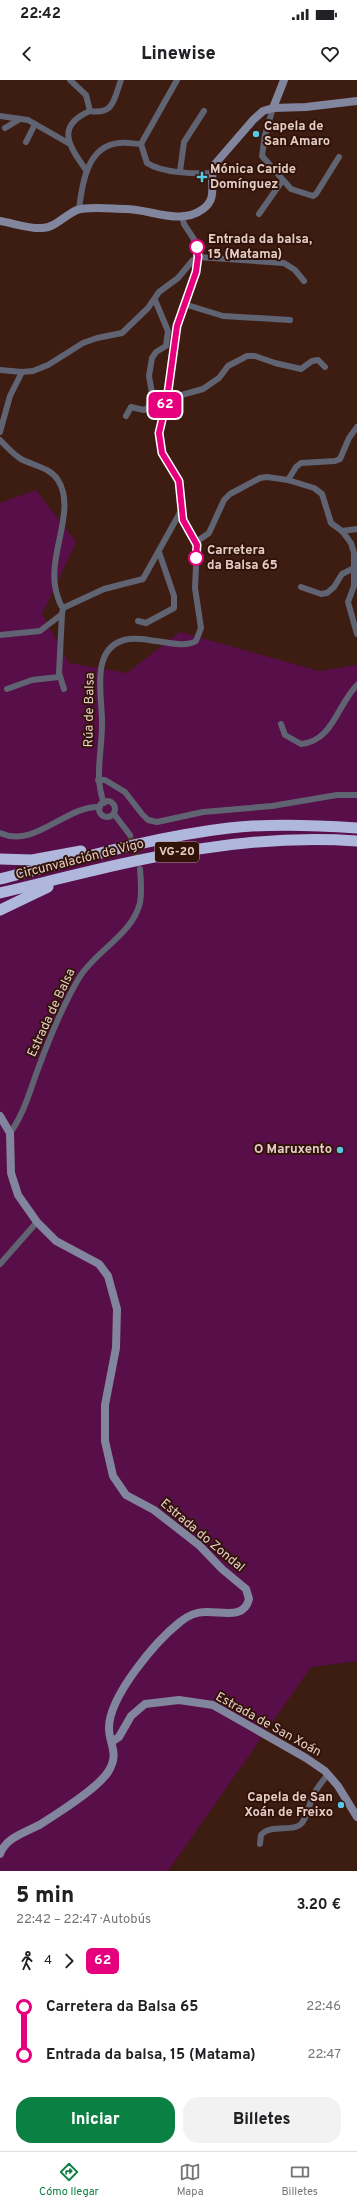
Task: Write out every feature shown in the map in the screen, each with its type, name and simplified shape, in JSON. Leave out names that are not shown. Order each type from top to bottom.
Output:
[{"type":"highway","name":"Circunvalación de Vigo","points":[[0,879],[176,837],[238,828],[301,826],[357,828]]},
{"type":"highway","points":[[0,859],[32,860],[70,854],[140,838],[162,835],[176,837]]},
{"type":"highway","name":"Circunvalación de Vigo","points":[[0,893],[184,850],[250,841],[291,839],[357,841]]},
{"type":"highway","points":[[0,910],[65,877]]},
{"type":"street","points":[[70,80],[86,95],[90,111]]},
{"type":"street","points":[[86,170],[70,144],[68,128],[70,123],[90,111],[102,113],[108,109],[121,80]]},
{"type":"street","points":[[177,80],[141,144],[147,163],[154,167],[180,172],[212,173]]},
{"type":"street","points":[[284,80],[274,108],[262,156],[282,181],[291,189],[312,196],[316,194],[339,157]]},
{"type":"street","points":[[0,220],[35,228],[46,228],[79,209],[137,209],[175,217],[182,217],[197,212],[210,203],[213,190],[212,173],[215,164],[258,114],[274,108],[306,107],[357,101]]},
{"type":"street","points":[[180,172],[184,142],[204,111]]},
{"type":"street","points":[[0,116],[28,120],[70,144]]},
{"type":"street","points":[[6,128],[20,120]]},
{"type":"street","points":[[26,142],[35,124]]},
{"type":"street","points":[[79,209],[86,170],[105,147],[118,143],[141,144]]},
{"type":"street","points":[[259,214],[282,181]]},
{"type":"street","points":[[182,217],[184,224],[197,244],[198,257],[196,272],[179,318],[167,399],[160,427],[159,443],[162,453],[179,481],[185,524],[196,542],[209,532],[221,506],[230,494],[267,477],[306,484],[322,494],[331,523],[342,530],[351,543],[354,553],[354,586],[348,602],[357,634]]},
{"type":"street","points":[[0,370],[22,372],[33,371],[48,365],[83,343],[97,338],[122,333],[155,300],[159,292],[182,275],[193,260],[198,257],[284,263],[295,270],[304,281]]},
{"type":"street","points":[[155,300],[168,331],[169,337],[164,349]]},
{"type":"street","points":[[184,304],[219,316],[290,320]]},
{"type":"street","points":[[126,416],[131,406],[144,410],[148,408],[152,392],[149,376],[152,358],[156,352],[175,342]]},
{"type":"street","points":[[167,399],[203,389],[219,378],[228,366],[247,356],[255,356],[275,363],[301,369],[312,361],[318,360],[325,367]]},
{"type":"street","points":[[0,432],[10,396],[22,372]]},
{"type":"street","points":[[288,480],[296,467],[301,463],[335,461],[340,459],[349,438],[357,427]]},
{"type":"street","points":[[0,440],[21,459],[49,471],[62,487],[66,511],[54,566],[55,584],[62,611],[59,677],[64,689]]},
{"type":"street","points":[[0,635],[40,631],[62,611],[104,589],[143,579],[182,509]]},
{"type":"street","points":[[342,530],[357,529]]},
{"type":"street","name":"Rúa de Balsa","points":[[102,805],[98,780],[102,724],[99,684],[106,657],[113,646],[123,640],[149,639],[186,644],[193,643],[198,638],[201,628],[195,588],[196,542]]},
{"type":"street","points":[[138,621],[146,623],[174,608],[174,596],[159,552]]},
{"type":"street","points":[[301,587],[321,594],[326,593],[334,587],[342,574],[354,568]]},
{"type":"street","points":[[7,688],[32,680],[59,677]]},
{"type":"street","points":[[281,724],[285,735],[300,744],[319,739],[326,733],[346,698],[357,685]]},
{"type":"street","points":[[98,780],[105,780],[125,792],[148,820],[156,822],[203,812],[272,806],[337,795],[357,795]]},
{"type":"street","points":[[0,833],[15,836],[27,834],[79,811],[109,802],[114,805],[114,814],[130,835]]},
{"type":"street","points":[[102,805],[101,813],[104,816],[110,817],[114,814]]},
{"type":"street","name":"Estrada de Balsa","points":[[10,1133],[22,1111],[46,1047],[78,979],[93,960],[126,928],[136,913],[141,890],[140,869]]},
{"type":"street","name":"Estrada do Zondal","points":[[0,1116],[10,1133],[11,1173],[14,1187],[37,1222],[56,1241],[99,1264],[105,1270],[112,1287],[117,1309],[118,1325],[116,1348],[105,1405],[105,1441],[108,1460],[119,1487],[134,1500],[154,1510],[199,1545],[222,1569],[246,1589],[249,1599],[246,1608],[237,1613],[204,1612],[182,1620],[172,1629],[134,1670],[111,1712],[109,1729],[113,1741],[114,1752],[111,1764],[102,1779],[40,1824],[13,1838],[0,1854]]},
{"type":"street","points":[[0,1264],[37,1222]]},
{"type":"street","name":"Estrada de San Xoán","points":[[113,1741],[119,1737],[134,1712],[145,1704],[164,1700],[204,1702],[213,1705],[306,1758],[328,1774],[338,1786],[357,1817]]},
{"type":"street","points":[[260,1844],[261,1835],[267,1830],[294,1827],[301,1824],[308,1813],[314,1794],[328,1774]]},
{"type":"shaded area","points":[[36,490],[76,542],[42,614],[69,663],[127,673],[180,632],[319,671],[357,665],[357,1661],[311,1667],[168,1871],[0,1871],[0,503]]},
{"type":"tunnel","points":[[130,835],[138,862]]},
{"type":"bus line","name":"62","points":[[196,558],[197,545],[182,516],[182,500],[179,481],[171,465],[162,453],[159,443],[159,433],[167,399],[177,326],[196,272],[198,257],[197,247]]},
{"type":"place","name":"Capela de San Amaro","points":[[256,134]]},
{"type":"place","name":"Mónica Caride Domínguez","points":[[202,177]]},
{"type":"place","name":"Entrada da balsa, 15 (Matama)","points":[[197,247]]},
{"type":"place","name":"Carretera da Balsa 65","points":[[196,558]]},
{"type":"place","name":"O Maruxento","points":[[340,1150]]},
{"type":"place","name":"Capela de San Xoán de Freixo","points":[[341,1805]]}]
